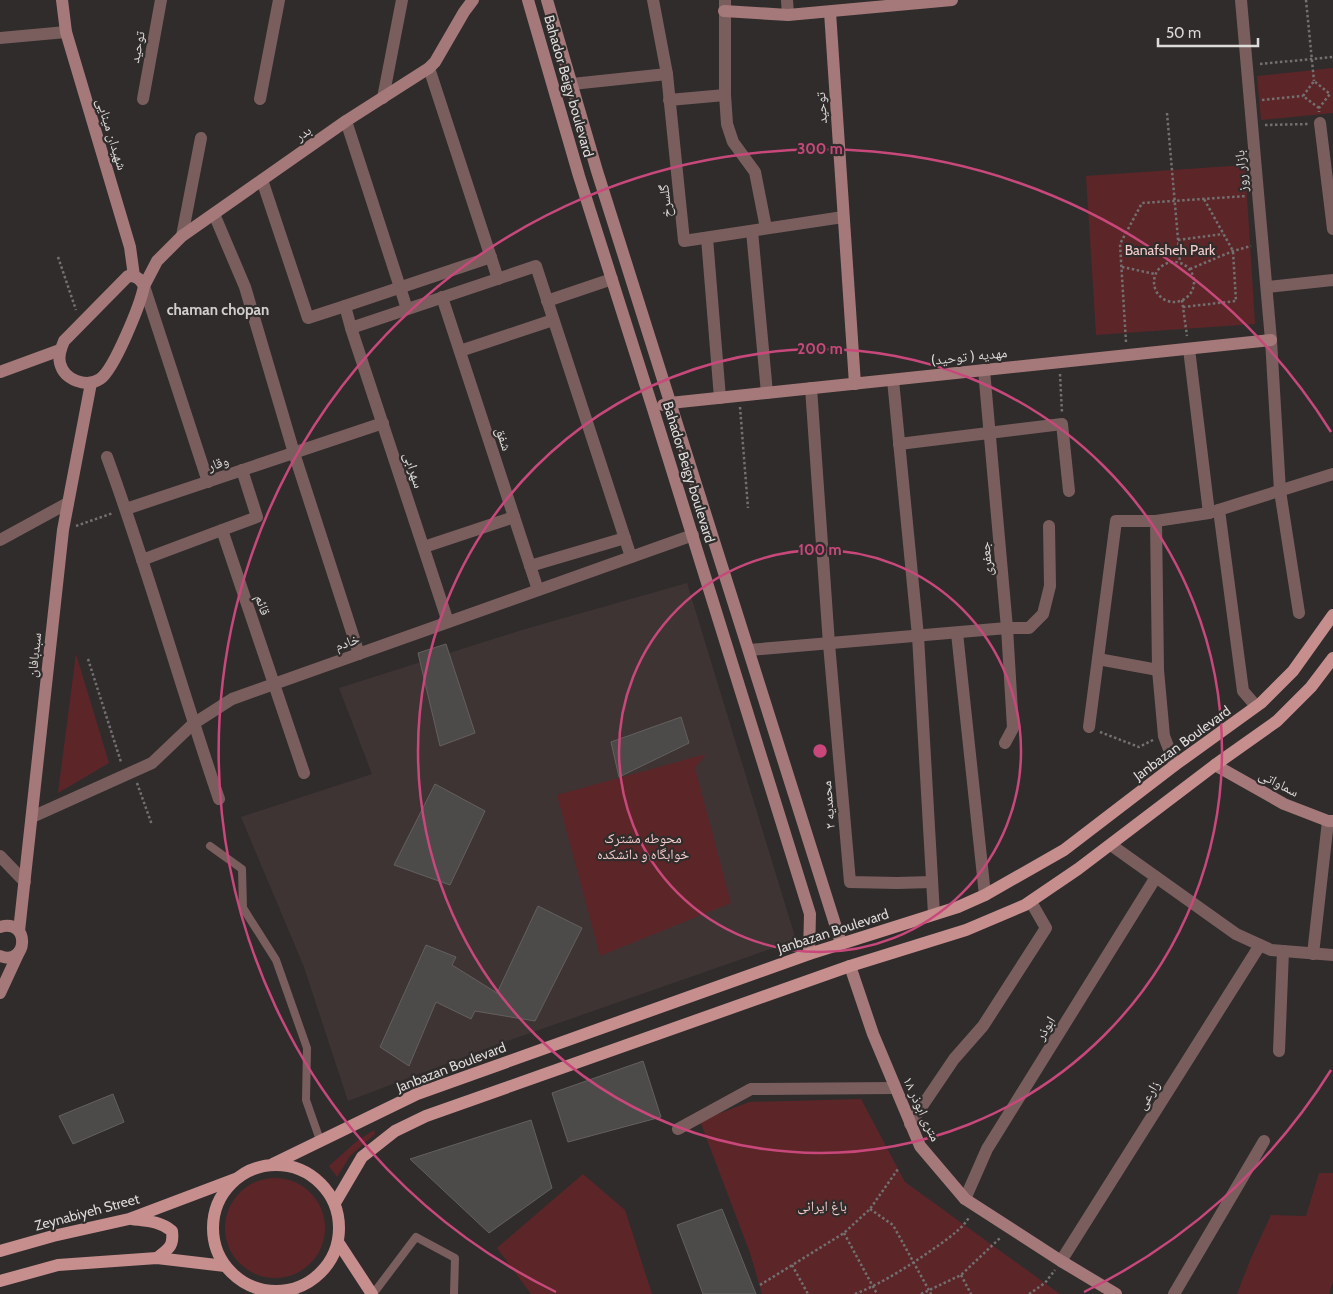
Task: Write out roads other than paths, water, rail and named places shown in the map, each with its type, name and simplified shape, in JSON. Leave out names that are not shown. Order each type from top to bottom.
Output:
[{"type":"main road","name":"Janbazan Boulevard","points":[[273,1164],[417,1094],[809,954],[934,914],[986,895],[1064,850],[1256,706],[1293,671],[1333,615]]},
{"type":"main road","points":[[335,1203],[362,1157],[395,1131],[426,1116],[831,972],[966,930],[1031,902],[1277,721],[1311,687],[1333,658]]},
{"type":"main road","points":[[273,1164],[292,1166],[310,1174],[325,1186],[335,1203],[340,1222],[338,1242],[331,1260],[318,1275],[299,1291],[274,1291],[256,1288],[239,1279],[225,1266],[216,1248],[213,1229],[216,1210],[224,1192],[237,1178],[254,1168],[273,1164]]},
{"type":"main road","name":"Zeynabiyeh Street","points":[[0,1251],[129,1218],[237,1178]]},
{"type":"main road","points":[[129,1218],[156,1222],[165,1225],[172,1231],[173,1241],[169,1248],[157,1258]]},
{"type":"main road","points":[[338,1242],[372,1294]]},
{"type":"main road","points":[[0,1281],[58,1265],[157,1258],[225,1266]]},
{"type":"street","name":"شهیدان مینایی","points":[[62,0],[66,32],[130,247],[134,276]]},
{"type":"street","name":"توحید","points":[[143,99],[161,0]]},
{"type":"street","points":[[260,99],[279,0]]},
{"type":"street","points":[[383,98],[402,0]]},
{"type":"street","name":"بدر","points":[[90,383],[100,380],[107,373],[135,313],[144,286],[157,261],[182,236],[346,121],[429,68],[435,62],[473,0]]},
{"type":"street","name":"Bahador Beigy boulevard","points":[[528,0],[579,176],[810,914],[809,954]]},
{"type":"street","name":"Bahador Beigy boulevard","points":[[547,0],[597,171],[842,943]]},
{"type":"street","name":"گلسرخ","points":[[652,0],[667,74],[684,241],[843,217]]},
{"type":"street","points":[[787,0],[788,15]]},
{"type":"street","points":[[766,228],[755,172],[742,157],[729,133],[725,95],[724,5],[788,15],[830,12],[858,4],[952,0]]},
{"type":"street","name":"بازار روز","points":[[1241,0],[1267,287],[1280,491],[1299,613]]},
{"type":"street","name":"توحید","points":[[830,12],[855,384]]},
{"type":"street","points":[[0,38],[66,32]]},
{"type":"street","points":[[429,68],[498,279]]},
{"type":"street","points":[[572,84],[667,74]]},
{"type":"street","points":[[669,100],[725,95]]},
{"type":"street","points":[[346,121],[407,309]]},
{"type":"street","points":[[1320,123],[1333,229]]},
{"type":"street","points":[[182,236],[201,138]]},
{"type":"street","points":[[262,180],[308,318],[491,257]]},
{"type":"street","points":[[214,214],[245,287],[294,453],[359,654]]},
{"type":"street","points":[[752,231],[767,392]]},
{"type":"street","points":[[707,238],[720,398]]},
{"type":"street","points":[[351,328],[536,266],[631,557]]},
{"type":"street","points":[[90,383],[77,382],[66,375],[60,363],[60,350],[64,341],[122,281],[128,276],[134,276],[140,279],[144,286],[208,482]]},
{"type":"street","points":[[547,301],[612,279]]},
{"type":"street","points":[[1267,287],[1333,280]]},
{"type":"street","name":"شفق","points":[[442,298],[538,590]]},
{"type":"street","name":"سهرابی","points":[[344,306],[448,622]]},
{"type":"street","points":[[460,352],[553,320]]},
{"type":"street","name":"مهدیه ( توحید)","points":[[653,409],[670,403],[767,392],[1271,340]]},
{"type":"street","points":[[1189,349],[1243,691],[1256,706]]},
{"type":"street","points":[[0,372],[60,350]]},
{"type":"street","name":"جعفری","points":[[984,370],[1013,728],[1005,744]]},
{"type":"street","points":[[893,380],[918,636],[934,914]]},
{"type":"street","name":"سبدبافان","points":[[19,952],[23,940],[19,932],[66,504],[90,383]]},
{"type":"street","points":[[811,388],[828,644]]},
{"type":"street","name":"وقار","points":[[126,509],[383,423]]},
{"type":"street","points":[[899,444],[990,431],[1062,424],[1069,491]]},
{"type":"street","points":[[106,457],[126,509],[193,724],[219,799]]},
{"type":"street","points":[[142,560],[257,517],[242,470]]},
{"type":"street","points":[[1088,727],[1116,521],[1156,520],[1214,511],[1333,474]]},
{"type":"street","points":[[0,540],[66,504]]},
{"type":"street","points":[[424,547],[514,517]]},
{"type":"street","points":[[1156,520],[1158,670],[1164,736],[1175,765]]},
{"type":"street","points":[[750,650],[1006,628],[1030,628],[1043,614],[1050,586],[1049,526]]},
{"type":"street","name":"قائم","points":[[222,530],[304,773]]},
{"type":"street","name":"خادم","points":[[32,817],[152,763],[193,724],[232,700],[692,535]]},
{"type":"street","points":[[530,566],[625,538]]},
{"type":"street","points":[[957,632],[986,895]]},
{"type":"street","name":"محمدیه ۲","points":[[828,644],[850,882],[897,884],[932,882]]},
{"type":"street","points":[[1098,659],[1158,670]]},
{"type":"street","name":"سماواتی","points":[[1215,765],[1284,804],[1330,821]]},
{"type":"street","points":[[1313,954],[1330,821]]},
{"type":"street","points":[[1111,845],[1236,934],[1271,950],[1333,955]]},
{"type":"street","points":[[0,856],[25,882]]},
{"type":"street","name":"ابوذر","points":[[970,1202],[987,1149],[1156,877]]},
{"type":"street","points":[[910,1124],[954,1059],[983,1026],[1046,928],[1031,902]]},
{"type":"street","points":[[0,927],[11,926],[19,932]]},
{"type":"street","name":"زارعی","points":[[1061,1261],[1260,945]]},
{"type":"street","points":[[1279,1051],[1284,951]]},
{"type":"street","points":[[0,956],[9,958],[19,952]]},
{"type":"street","points":[[0,993],[19,952]]},
{"type":"street","name":"۱۸ متری ابوذر","points":[[850,966],[873,1034],[920,1146],[970,1202],[1116,1294]]},
{"type":"street","points":[[678,1129],[751,1089],[895,1088]]},
{"type":"street","points":[[1174,1294],[1264,1141]]},
{"type":"lane","points":[[210,846],[242,869],[243,908],[276,960],[307,1048],[306,1100],[320,1140]]},
{"type":"lane","points":[[372,1294],[416,1237],[454,1258],[454,1294]]},
{"type":"district","name":"chaman chopan","points":[[218,310]]},
{"type":"park label","name":"Banafsheh Park","points":[[1170,250]]},
{"type":"park label","name":"محوطه مشترک خوابگاه و دانشکده","points":[[643,846]]},
{"type":"park label","name":"باغ ایرانی","points":[[822,1206]]}]
